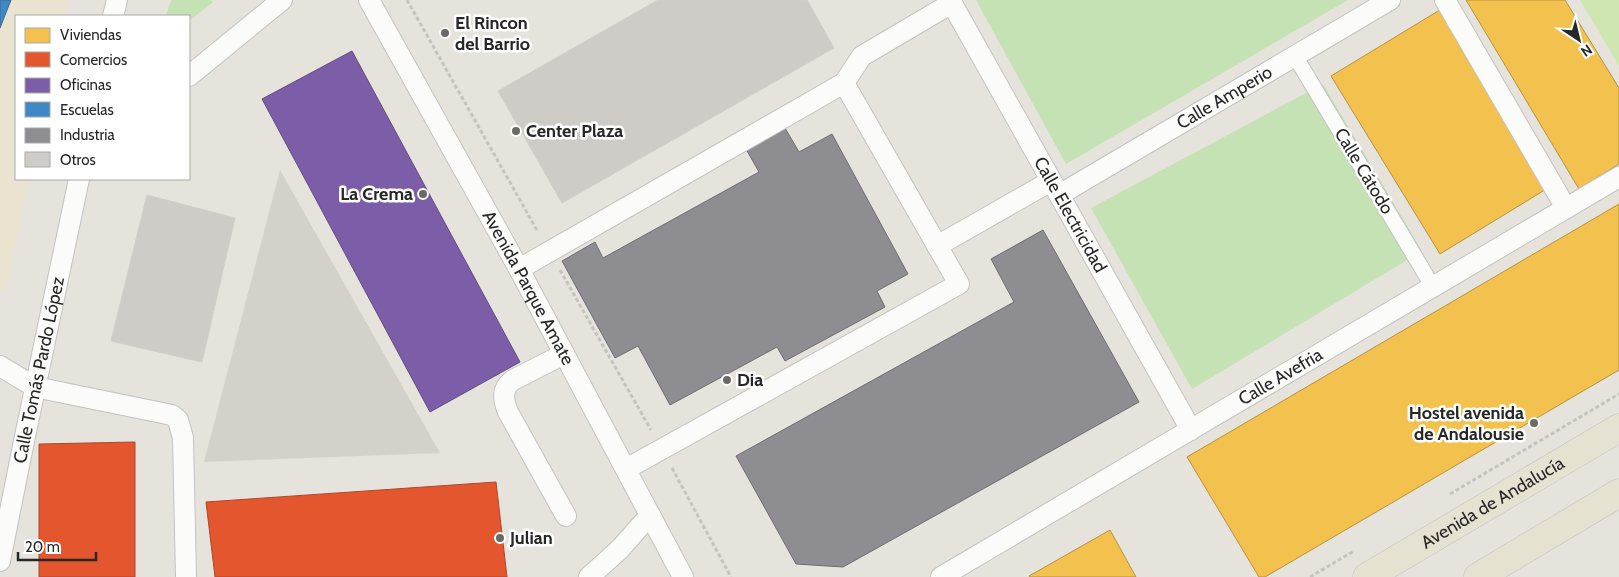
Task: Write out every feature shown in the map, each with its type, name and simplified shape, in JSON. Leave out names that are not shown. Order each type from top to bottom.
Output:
[{"type":"main road","name":"Avenida de Andalucía","points":[[1367,577],[1619,428]]},
{"type":"main road","points":[[1478,577],[1619,493]]},
{"type":"street","points":[[113,15],[117,0]]},
{"type":"street","points":[[190,75],[282,0]]},
{"type":"street","name":"Avenida Parque Amate","points":[[370,0],[518,269],[683,577]]},
{"type":"street","name":"Calle Amperio","points":[[937,246],[1055,188],[1295,56],[1390,0]]},
{"type":"street","points":[[1445,0],[1566,208]]},
{"type":"street","points":[[518,269],[844,83],[862,56],[951,2]]},
{"type":"street","name":"Calle Electricidad","points":[[951,2],[1191,430]]},
{"type":"street","name":"Calle Cátodo","points":[[1295,56],[1433,287]]},
{"type":"street","points":[[626,469],[959,284],[844,83]]},
{"type":"street","name":"Calle Avefria","points":[[941,577],[1619,177]]},
{"type":"street","name":"Calle Tomás Pardo López","points":[[0,561],[79,180]]},
{"type":"street","points":[[564,354],[507,384],[503,394],[508,412],[566,516]]},
{"type":"street","points":[[0,366],[35,386],[172,415],[178,420],[182,438],[186,577]]},
{"type":"street","points":[[589,577],[620,550],[650,515]]},
{"type":"path","points":[[407,0],[662,449],[731,577]]},
{"type":"path","points":[[1447,496],[1619,394]]},
{"type":"path","points":[[1310,577],[1361,546]]},
{"type":"shaded area","points":[[0,0],[68,0],[64,15],[15,15],[15,180],[29,180],[6,290],[0,292]]},
{"type":"shaded area","points":[[280,170],[440,453],[204,462]]},
{"type":"green space","points":[[171,0],[211,0],[213,2],[190,20],[190,15],[166,15]]},
{"type":"green space","points":[[976,0],[1348,0],[1066,164]]},
{"type":"green space","points":[[1580,0],[1619,0],[1619,66]]},
{"type":"green space","points":[[1323,84],[1422,251],[1192,389],[1091,208]]},
{"type":"building: Viviendas","points":[[1466,0],[1565,0],[1619,88],[1619,164],[1579,189]]},
{"type":"building: Viviendas","points":[[1443,8],[1548,188],[1440,254],[1331,76]]},
{"type":"building: Viviendas","points":[[1619,204],[1619,370],[1265,577],[1259,577],[1187,457]]},
{"type":"building: Viviendas","points":[[1110,530],[1136,577],[1029,576]]},
{"type":"building: Comercios","points":[[135,442],[135,577],[39,577],[39,444]]},
{"type":"building: Comercios","points":[[496,482],[507,577],[215,577],[206,502]]},
{"type":"building: Oficinas","points":[[352,51],[520,362],[430,412],[262,99]]},
{"type":"building: Escuelas","points":[[0,0],[11,0],[0,28]]},
{"type":"building: Industria","points":[[785,128],[799,152],[832,134],[908,274],[877,291],[885,307],[785,361],[777,347],[670,405],[638,346],[615,358],[562,261],[595,242],[603,258],[759,172],[746,149]]},
{"type":"building: Industria","points":[[1043,230],[1139,402],[843,567],[796,564],[736,456],[1014,302],[991,259]]},
{"type":"building: Otros","points":[[658,0],[807,0],[834,48],[562,203],[498,91]]},
{"type":"building: Otros","points":[[147,195],[235,218],[202,362],[111,341]]},
{"type":"place","name":"El Rincon del Barrio","points":[[445,33]]},
{"type":"place","name":"Center Plaza","points":[[516,131]]},
{"type":"place","name":"La Crema","points":[[423,194]]},
{"type":"place","name":"Dia","points":[[727,380]]},
{"type":"place","name":"Hostel avenida de Andalousie","points":[[1534,423]]},
{"type":"place","name":"Julian","points":[[500,538]]}]
